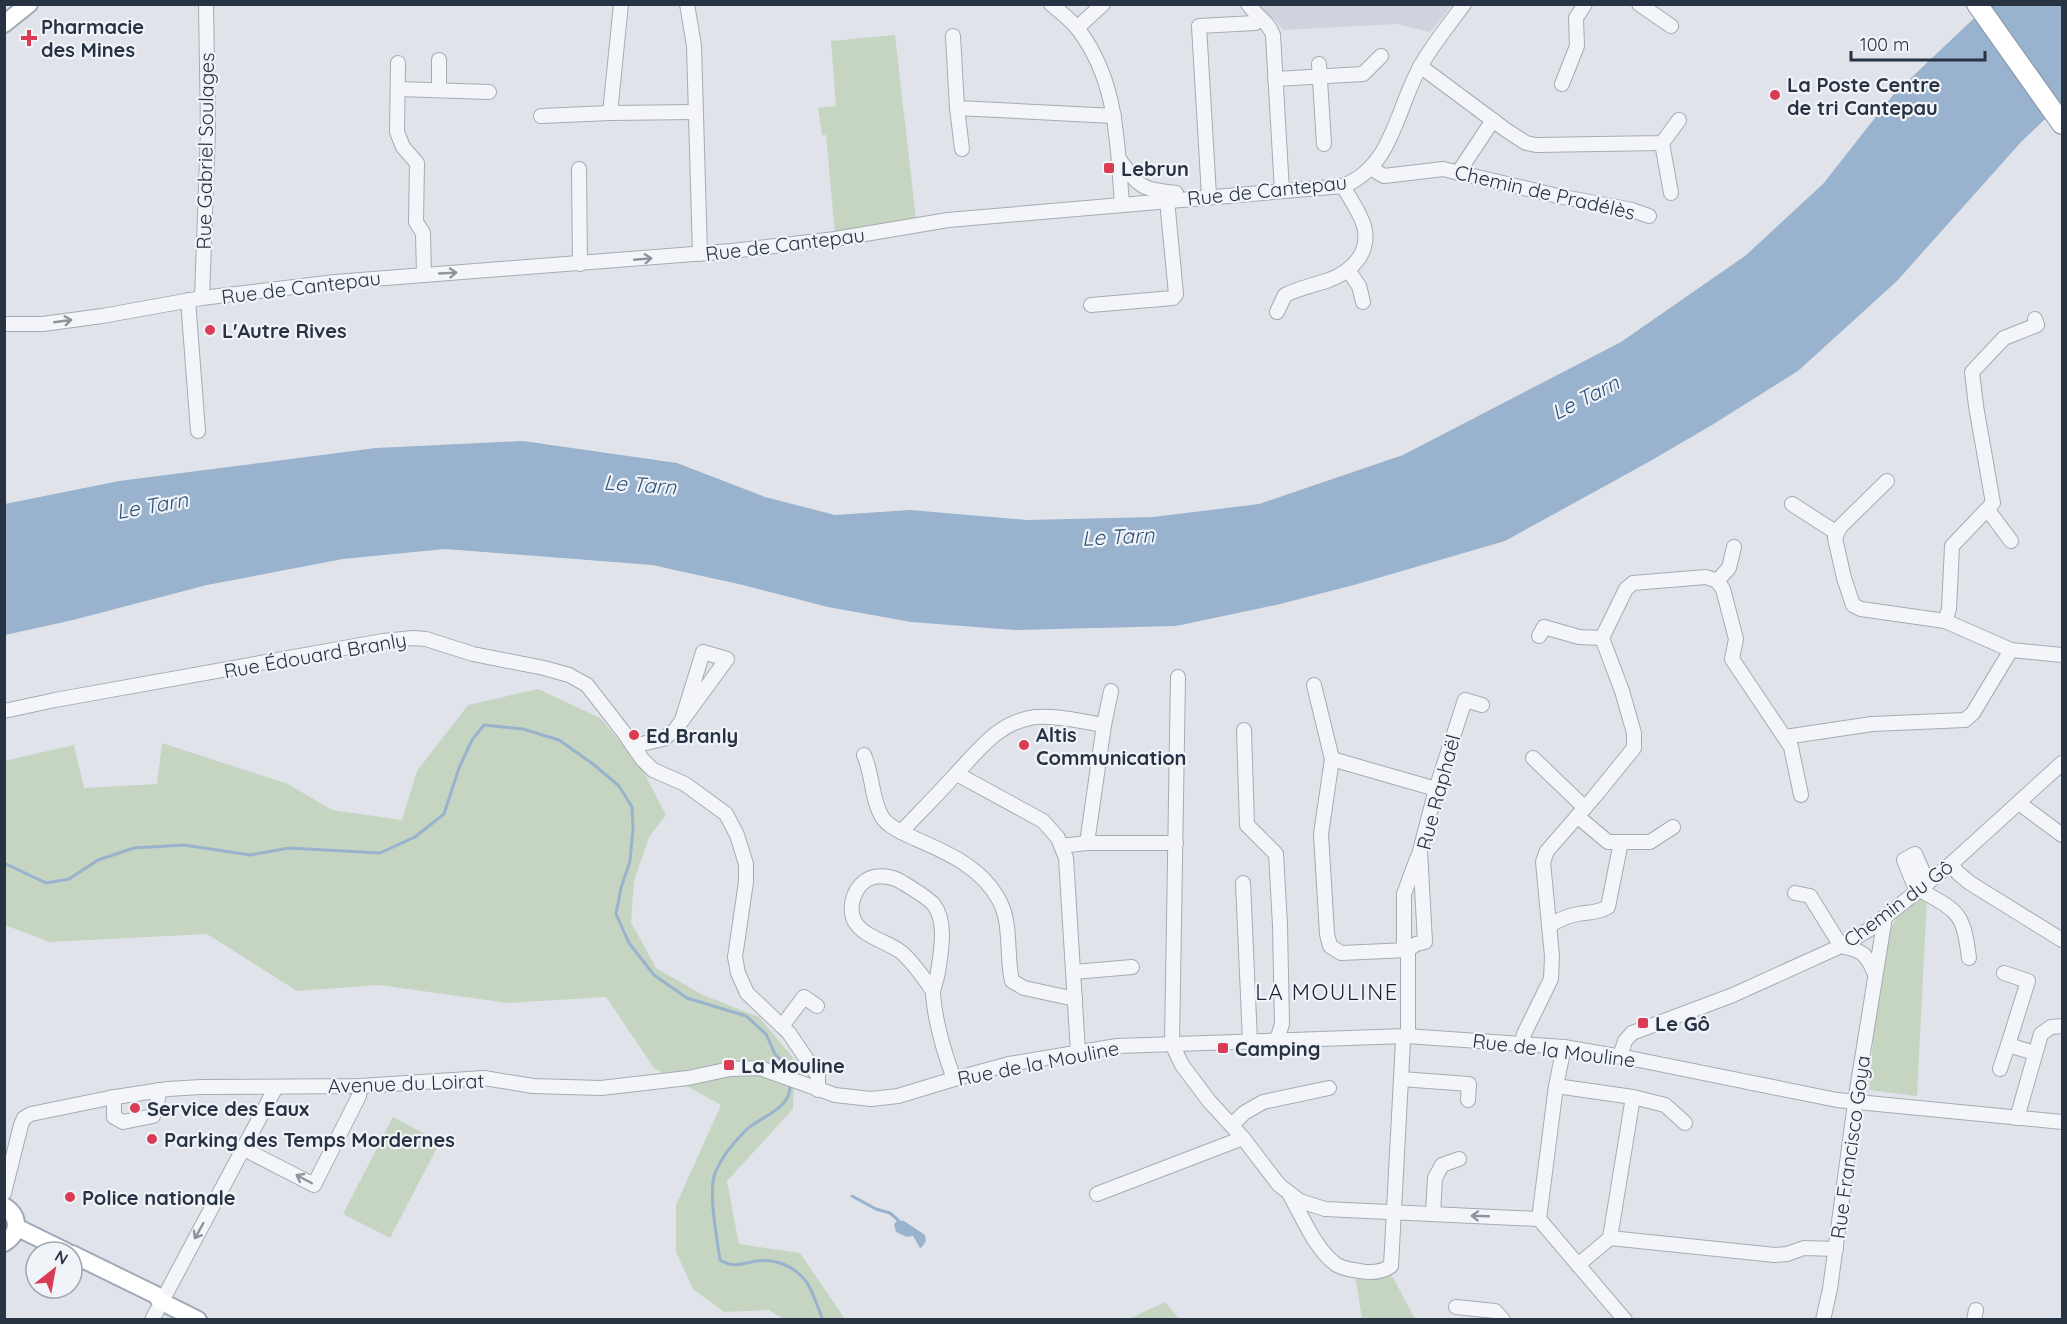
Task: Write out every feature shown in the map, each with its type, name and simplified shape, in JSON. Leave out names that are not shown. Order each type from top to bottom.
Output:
[{"type":"highway","points":[[1977,4],[2062,124]]},
{"type":"highway","points":[[1992,4],[2062,102]]},
{"type":"main road","points":[[4,24],[29,4]]},
{"type":"main road","points":[[4,1206],[15,1216],[11,1236]]},
{"type":"main road","points":[[84,1260],[156,1295],[160,1301],[198,1320]]},
{"type":"main road","points":[[84,1272],[148,1302],[160,1301]]},
{"type":"street","name":"Rue Gabriel Soulages","points":[[198,431],[195,299],[208,131],[206,4]]},
{"type":"street","points":[[610,113],[621,4]]},
{"type":"street","points":[[687,4],[694,46],[700,254]]},
{"type":"street","points":[[1077,28],[1103,4]]},
{"type":"street","points":[[1248,4],[1254,13],[1270,25],[1274,35],[1282,191]]},
{"type":"street","name":"Rue de Cantepau","points":[[4,324],[43,324],[292,286],[700,254],[835,239],[948,220],[1343,186],[1356,181],[1372,169],[1384,153],[1408,90],[1420,66],[1464,4]]},
{"type":"street","points":[[1562,84],[1577,46],[1576,18],[1585,4]]},
{"type":"street","points":[[1639,4],[1671,26]]},
{"type":"street","points":[[1051,5],[1077,28],[1099,64],[1108,87],[1114,116],[1122,204]]},
{"type":"street","points":[[1118,157],[1132,178],[1144,188],[1209,196],[1207,107],[1199,26],[1255,23],[1262,19]]},
{"type":"street","points":[[953,36],[962,149]]},
{"type":"street","points":[[1275,79],[1319,70],[1363,74],[1381,56]]},
{"type":"street","points":[[439,60],[439,90]]},
{"type":"street","points":[[398,63],[397,132],[402,147],[417,163],[416,222],[423,233],[424,274]]},
{"type":"street","points":[[1420,66],[1526,143],[1536,145],[1662,143]]},
{"type":"street","points":[[1319,70],[1324,144]]},
{"type":"street","points":[[398,89],[489,92]]},
{"type":"street","points":[[957,108],[1114,116]]},
{"type":"street","points":[[541,116],[695,112]]},
{"type":"street","points":[[1458,173],[1493,120]]},
{"type":"street","points":[[1671,193],[1662,143],[1679,120]]},
{"type":"street","points":[[579,169],[580,264]]},
{"type":"street","name":"Chemin de Pradélès","points":[[1372,169],[1384,176],[1443,169],[1632,210],[1649,216]]},
{"type":"street","points":[[1277,312],[1285,295],[1300,287],[1331,280],[1348,270],[1356,262],[1366,242],[1365,229],[1343,186]]},
{"type":"street","points":[[1091,305],[1173,298],[1176,294],[1167,200]]},
{"type":"street","points":[[1348,270],[1359,286],[1363,302]]},
{"type":"street","points":[[1945,621],[1949,609],[1952,546],[1993,503],[1972,372],[2004,338],[2037,326],[2035,319]]},
{"type":"street","points":[[1887,482],[1840,527],[1835,538],[1853,605],[1861,609],[1945,621],[2011,650],[2062,655]]},
{"type":"street","points":[[1792,504],[1838,533]]},
{"type":"street","points":[[1988,510],[2012,541]]},
{"type":"street","points":[[1718,581],[1729,568],[1734,547]]},
{"type":"street","points":[[1522,1044],[1524,1034],[1551,979],[1552,956],[1543,862],[1546,851],[1634,748],[1635,733],[1602,638],[1626,588],[1633,583],[1706,577],[1718,581],[1723,590],[1736,639],[1732,658],[1791,747],[1801,795]]},
{"type":"street","points":[[1539,636],[1544,627],[1579,637],[1602,638]]},
{"type":"street","name":"Rue Édouard Branly","points":[[4,711],[383,641],[413,638],[426,639],[473,654],[569,675],[587,685],[642,759],[653,770],[685,784],[726,814],[737,834],[746,864],[746,882],[735,957],[738,973],[747,993],[789,1033],[814,1069],[818,1076],[818,1090]]},
{"type":"street","points":[[1785,737],[1872,724],[1965,720],[1973,712],[2011,650]]},
{"type":"street","points":[[633,746],[663,739],[675,730],[727,659],[703,652],[682,720]]},
{"type":"street","points":[[1178,677],[1172,1044],[1182,1065],[1279,1185],[1300,1201],[1325,1209],[1539,1219],[1625,1320]]},
{"type":"street","points":[[1314,686],[1332,759],[1322,834],[1327,934],[1330,946],[1341,953],[1406,950]]},
{"type":"street","points":[[1087,843],[1111,691]]},
{"type":"street","name":"Rue Raphaël","points":[[1406,950],[1425,942],[1419,851],[1436,789],[1465,700],[1482,705]]},
{"type":"street","points":[[901,831],[957,774],[979,747],[993,735],[1020,721],[1036,717],[1104,725]]},
{"type":"street","points":[[1244,730],[1247,825],[1275,854],[1280,925],[1282,1024],[1277,1040]]},
{"type":"street","points":[[864,755],[869,766],[882,819],[901,831],[953,856],[974,870],[1000,901],[1005,917],[1012,981],[1024,987],[1075,999]]},
{"type":"street","points":[[1332,759],[1436,789]]},
{"type":"street","points":[[1533,759],[1608,842],[1650,842],[1673,827]]},
{"type":"street","name":"Chemin du Gô","points":[[1620,1056],[1625,1041],[1632,1033],[1733,994],[1841,946],[1870,929],[1951,864],[2062,764]]},
{"type":"street","points":[[957,774],[1043,821],[1058,838],[1066,858],[1078,1052]]},
{"type":"street","points":[[2019,803],[2062,835]]},
{"type":"street","points":[[1549,926],[1577,914],[1600,912],[1608,907],[1621,842]]},
{"type":"street","points":[[1061,846],[1087,843],[1176,843]]},
{"type":"street","points":[[1288,1192],[1313,1236],[1337,1265],[1368,1272],[1391,1266],[1403,1041],[1408,1028],[1404,894],[1419,851]]},
{"type":"street","points":[[1951,864],[1970,883],[2062,940]]},
{"type":"street","points":[[933,991],[915,966],[900,952],[866,932],[855,922],[852,906],[856,890],[872,877],[886,876],[898,880],[933,904],[940,917],[938,975],[933,991],[936,1020],[954,1078]]},
{"type":"street","points":[[1243,883],[1250,1041]]},
{"type":"street","points":[[1922,888],[1952,908],[1961,918],[1966,931],[1969,958]]},
{"type":"street","points":[[1795,893],[1810,896],[1841,946],[1858,950],[1868,957]]},
{"type":"street","name":"Rue Francisco Goya","points":[[1823,1320],[1830,1289],[1885,917]]},
{"type":"street","points":[[1870,929],[1867,944],[1868,957],[1875,974]]},
{"type":"street","points":[[1074,972],[1132,967]]},
{"type":"street","points":[[2000,1069],[2028,981],[2004,973]]},
{"type":"street","points":[[782,1026],[804,997],[817,1006]]},
{"type":"street","points":[[2017,1118],[2041,1034],[2051,1027],[2062,1026]]},
{"type":"street","name":"Rue de la Mouline","points":[[760,1068],[818,1090],[866,1100],[898,1096],[1009,1064],[1117,1046],[1406,1036],[1564,1047],[1856,1102],[2062,1122]]},
{"type":"street","points":[[2008,1045],[2035,1053]]},
{"type":"street","points":[[1539,1219],[1556,1086],[1564,1047]]},
{"type":"street","name":"Avenue du Loirat","points":[[4,1193],[24,1118],[38,1111],[114,1097],[158,1090],[201,1087],[360,1086],[484,1078],[533,1086],[601,1088],[688,1078],[730,1069],[760,1068]]},
{"type":"street","points":[[1401,1078],[1469,1084],[1468,1100]]},
{"type":"street","points":[[244,1149],[314,1185],[359,1096],[360,1086]]},
{"type":"street","points":[[1556,1086],[1665,1105],[1685,1123]]},
{"type":"street","points":[[152,1320],[160,1301],[276,1088]]},
{"type":"street","points":[[1232,1125],[1244,1113],[1263,1102],[1329,1088]]},
{"type":"street","points":[[114,1097],[114,1117],[123,1122],[153,1116],[158,1090]]},
{"type":"street","points":[[1578,1265],[1610,1238],[1633,1098]]},
{"type":"street","points":[[1097,1194],[1243,1138]]},
{"type":"street","points":[[1433,1214],[1436,1178],[1442,1165],[1459,1159]]},
{"type":"street","points":[[1610,1238],[1775,1255],[1788,1254],[1804,1248],[1836,1248]]},
{"type":"street","points":[[1456,1307],[1495,1311],[1503,1320]]},
{"type":"shaded area","points":[[1251,5],[1452,5],[1430,32],[1397,24],[1283,30],[1275,20],[1254,13]]},
{"type":"green space","points":[[895,35],[916,219],[835,234],[826,135],[822,135],[818,108],[836,106],[831,41]]},
{"type":"green space","points":[[538,689],[600,718],[640,765],[666,815],[649,837],[634,881],[631,922],[656,968],[703,995],[759,1017],[795,1060],[793,1109],[727,1181],[739,1244],[800,1253],[845,1319],[783,1319],[769,1310],[724,1312],[693,1289],[676,1252],[676,1205],[721,1105],[654,1068],[606,997],[508,1003],[379,985],[297,991],[207,934],[50,942],[5,925],[4,761],[74,745],[84,788],[157,784],[162,743],[288,784],[332,810],[402,820],[417,771],[468,705]]},
{"type":"green space","points":[[1921,896],[1927,899],[1917,1096],[1869,1090],[1876,1006],[1886,944],[1898,915]]},
{"type":"green space","points":[[393,1117],[440,1142],[390,1238],[343,1214]]},
{"type":"green space","points":[[1390,1272],[1414,1317],[1422,1319],[1362,1319],[1356,1275]]},
{"type":"green space","points":[[1165,1302],[1179,1319],[1129,1319]]},
{"type":"water","name":"Le Tarn","points":[[1988,5],[2062,5],[2062,103],[2021,142],[1897,281],[1798,371],[1645,464],[1505,541],[1354,585],[1276,605],[1176,626],[1015,630],[911,622],[828,607],[652,565],[445,549],[343,559],[207,585],[5,635],[5,504],[119,481],[376,448],[523,441],[677,463],[765,497],[835,515],[910,510],[1027,520],[1153,517],[1259,504],[1403,455],[1621,342],[1745,256],[1823,184],[1893,95]]},
{"type":"water","points":[[898,1220],[904,1221],[925,1235],[926,1241],[922,1247],[920,1248],[913,1236],[907,1237],[896,1232],[894,1224]]},
{"type":"waterway","points":[[4,863],[46,883],[69,879],[98,860],[134,848],[184,845],[250,855],[289,848],[380,853],[415,837],[444,814],[459,768],[472,740],[484,725],[523,729],[559,740],[593,764],[619,786],[632,807],[633,829],[630,861],[621,888],[616,914],[629,943],[654,975],[687,998],[746,1016],[766,1034],[775,1054],[789,1068],[790,1074]]},
{"type":"waterway","points":[[790,1084],[789,1093],[781,1106],[745,1131],[728,1150],[718,1167],[712,1192],[715,1228],[720,1260],[733,1265],[770,1261],[792,1269],[805,1280],[823,1320]]},
{"type":"waterway","points":[[852,1196],[876,1209],[890,1213],[898,1220]]},
{"type":"place","name":"Pharmacie des Mines","points":[[29,38]]},
{"type":"place","name":"La Poste Centre de tri Cantepau","points":[[1775,95]]},
{"type":"place","name":"Lebrun","points":[[1109,168]]},
{"type":"place","name":"L'Autre Rives","points":[[210,330]]},
{"type":"place","name":"Ed Branly","points":[[634,735]]},
{"type":"place","name":"Altis Communication","points":[[1024,745]]},
{"type":"place","name":"Le Gô","points":[[1643,1023]]},
{"type":"place","name":"Camping","points":[[1223,1048]]},
{"type":"place","name":"La Mouline","points":[[729,1065]]},
{"type":"place","name":"Service des Eaux","points":[[135,1108]]},
{"type":"place","name":"Parking des Temps Mordernes","points":[[152,1139]]},
{"type":"place","name":"Police nationale","points":[[70,1197]]},
{"type":"district","name":"LA MOULINE","points":[[1327,992]]}]
